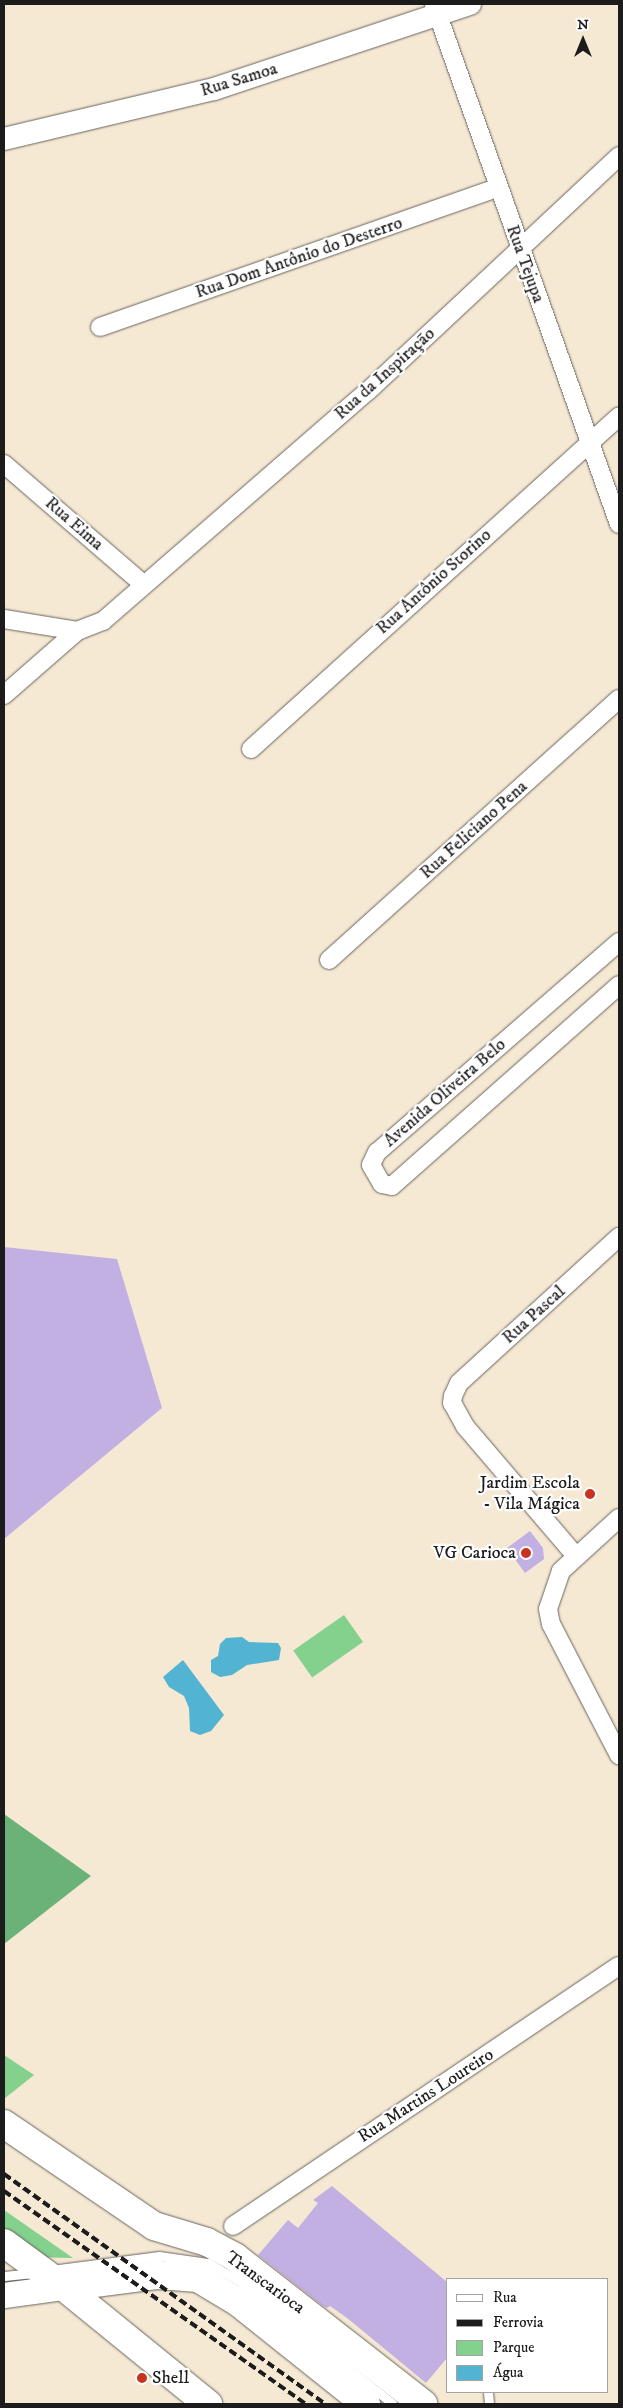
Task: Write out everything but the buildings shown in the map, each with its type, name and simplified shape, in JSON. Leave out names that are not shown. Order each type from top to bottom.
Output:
[{"type":"main road","points":[[4,2124],[154,2226],[207,2242],[236,2257],[423,2404]]},
{"type":"main road","points":[[7,2257],[53,2279],[208,2404]]},
{"type":"main road","points":[[4,2295],[53,2279],[158,2275],[198,2278],[238,2302],[366,2404]]},
{"type":"street","name":"Rua Samoa","points":[[4,140],[214,89],[436,9],[470,4]]},
{"type":"street","name":"Rua Tejupa","points":[[436,9],[520,252],[619,524]]},
{"type":"street","name":"Rua da Inspiração","points":[[76,631],[103,621],[368,391],[520,252],[619,156]]},
{"type":"street","name":"Rua Dom Antônio do Desterro","points":[[100,327],[498,188]]},
{"type":"street","name":"Rua Antônio Storino","points":[[251,749],[619,416]]},
{"type":"street","name":"Rua Eima","points":[[4,464],[144,585]]},
{"type":"street","points":[[4,619],[76,631]]},
{"type":"street","points":[[4,695],[76,631]]},
{"type":"street","name":"Rua Feliciano Pena","points":[[329,960],[619,699]]},
{"type":"street","name":"Avenida Oliveira Belo","points":[[619,942],[377,1152],[371,1165],[382,1184],[392,1186],[619,985]]},
{"type":"street","name":"Rua Pascal","points":[[575,1555],[465,1426],[452,1403],[459,1383],[619,1237]]},
{"type":"street","points":[[619,1518],[575,1555],[554,1585],[548,1609],[551,1624],[619,1754]]},
{"type":"street","name":"Rua Martins Loureiro","points":[[233,2226],[619,1966]]},
{"type":"lane","name":"Transcarioca","points":[[53,2279],[159,2256],[208,2263],[246,2286],[393,2404]]},
{"type":"green space","points":[[344,1615],[363,1642],[312,1678],[293,1651]]},
{"type":"green space","points":[[4,1814],[91,1876],[4,1944]]},
{"type":"green space","points":[[4,2055],[34,2075],[4,2099]]},
{"type":"green space","points":[[4,2210],[73,2258],[27,2257],[4,2240]]},
{"type":"water","points":[[242,1637],[249,1642],[278,1643],[281,1648],[279,1660],[247,1665],[232,1675],[220,1677],[211,1672],[211,1660],[218,1656],[220,1644],[226,1638]]},
{"type":"water","points":[[183,1660],[224,1715],[211,1731],[200,1735],[190,1731],[189,1708],[184,1696],[169,1687],[163,1677]]},
{"type":"railway","points":[[4,2174],[325,2404]]},
{"type":"railway","points":[[4,2191],[306,2404]]},
{"type":"place","name":"Jardim Escola - Vila Mágica","points":[[590,1494]]},
{"type":"place","name":"VG Carioca","points":[[526,1553]]},
{"type":"place","name":"Shell","points":[[142,2378]]}]
